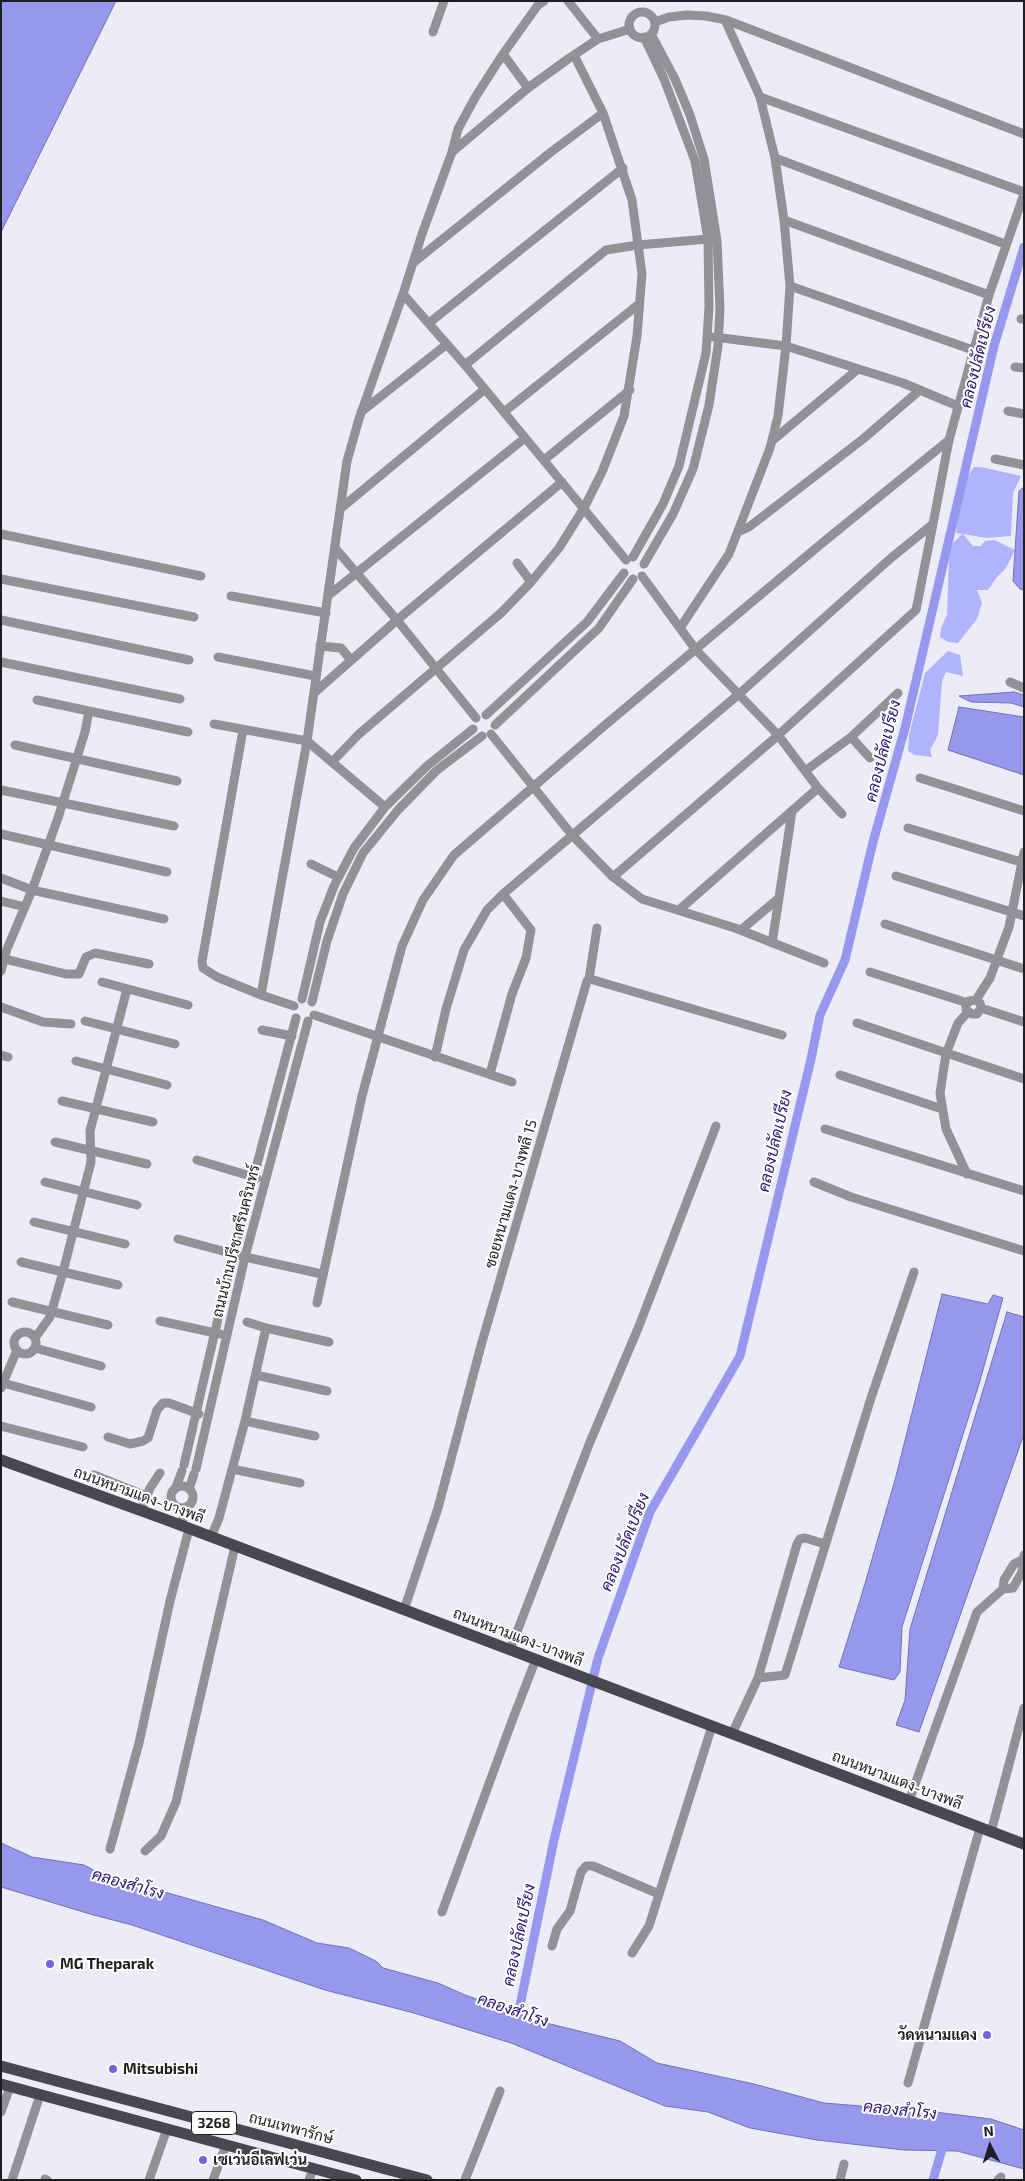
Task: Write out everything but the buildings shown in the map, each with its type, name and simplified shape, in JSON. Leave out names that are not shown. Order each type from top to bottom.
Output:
[{"type":"main road","name":"ถนนหนามแดง-บางพลี","points":[[1,1460],[167,1520],[1024,1844]]},
{"type":"main road","name":"ถนนเทพารักษ์","points":[[1,2066],[427,2180]]},
{"type":"main road","name":"3268","points":[[6,2086],[356,2180]]},
{"type":"main road","points":[[356,2180],[362,2162]]},
{"type":"street","points":[[433,32],[444,1]]},
{"type":"street","points":[[261,995],[307,741],[347,461],[412,263],[452,152],[458,129],[503,54],[538,5],[544,1]]},
{"type":"street","points":[[568,1],[598,39]]},
{"type":"street","points":[[648,36],[635,36],[630,29],[632,17],[639,12],[648,13],[655,22]]},
{"type":"street","points":[[476,718],[486,715],[587,622],[624,573],[623,566],[630,558],[663,504],[679,466],[695,405],[708,336],[708,239],[695,161],[648,36],[655,22],[669,17],[687,15],[725,20],[1024,134]]},
{"type":"street","points":[[680,628],[729,554],[738,532],[772,440],[778,416],[786,346],[790,286],[784,220],[775,158],[760,97],[725,20]]},
{"type":"street","points":[[452,152],[528,88],[574,55],[598,39],[630,29]]},
{"type":"street","points":[[644,564],[673,514],[693,469],[708,405],[718,338],[720,308],[717,241],[704,159],[679,88],[648,36]]},
{"type":"street","points":[[503,54],[528,88]]},
{"type":"street","points":[[332,762],[359,734],[501,613],[531,582],[559,548],[584,508],[602,472],[624,416],[630,390],[642,274],[632,200],[603,113],[574,55]]},
{"type":"street","points":[[613,877],[778,736],[916,610],[958,406],[988,295],[1024,193],[760,97]]},
{"type":"street","points":[[412,263],[550,152],[603,113]]},
{"type":"street","points":[[775,158],[1005,244]]},
{"type":"street","points":[[429,323],[622,168]]},
{"type":"street","points":[[784,220],[988,295]]},
{"type":"street","points":[[465,365],[606,250],[638,245],[708,239]]},
{"type":"street","points":[[790,286],[973,350]]},
{"type":"street","points":[[403,294],[584,508],[630,558],[640,559],[644,564],[645,569],[642,576],[633,579],[624,573]]},
{"type":"street","points":[[504,412],[640,304]]},
{"type":"street","points":[[708,336],[786,346],[920,390],[958,406]]},
{"type":"street","points":[[362,412],[447,344]]},
{"type":"street","points":[[772,440],[858,369]]},
{"type":"street","points":[[340,509],[485,389]]},
{"type":"street","points":[[544,460],[630,390]]},
{"type":"street","points":[[738,532],[749,526],[863,439],[920,390]]},
{"type":"street","points":[[1008,411],[1024,414]]},
{"type":"street","points":[[329,595],[525,438]]},
{"type":"street","points":[[317,1304],[362,1096],[402,946],[423,900],[454,855],[821,544],[950,440]]},
{"type":"street","points":[[995,459],[1024,465]]},
{"type":"street","points":[[314,692],[562,482]]},
{"type":"street","points":[[435,1057],[446,1009],[464,950],[487,910],[503,894],[739,694],[890,558],[933,524]]},
{"type":"street","points":[[1,534],[201,576]]},
{"type":"street","points":[[243,730],[202,961],[203,968],[217,978],[294,1006],[302,999],[320,922],[338,876],[354,848],[385,807],[426,766],[474,729],[476,718],[397,620],[335,548]]},
{"type":"street","points":[[517,563],[531,582]]},
{"type":"street","points":[[642,576],[696,650],[778,736],[818,788],[842,814]]},
{"type":"street","points":[[1,579],[194,617]]},
{"type":"street","name":"ถนนบ้านปรีชาศรีนครินทร์","points":[[190,1489],[245,1257],[265,1180],[315,1009],[312,1002],[327,942],[343,894],[363,853],[398,810],[436,771],[486,735],[600,628],[633,579]]},
{"type":"street","points":[[231,596],[326,613]]},
{"type":"street","points":[[1,620],[189,660]]},
{"type":"street","points":[[320,646],[341,648],[351,660]]},
{"type":"street","points":[[218,658],[315,676]]},
{"type":"street","points":[[1,662],[180,699]]},
{"type":"street","points":[[1010,682],[1024,688]]},
{"type":"street","points":[[805,771],[851,737],[898,693]]},
{"type":"street","points":[[37,700],[188,732]]},
{"type":"street","points":[[1,971],[3,958],[32,890],[63,802],[86,732],[89,711]]},
{"type":"street","points":[[486,715],[492,718],[495,725]]},
{"type":"street","points":[[214,724],[307,741],[385,807]]},
{"type":"street","points":[[474,729],[478,735],[486,735],[534,787],[572,835],[613,877],[642,899],[741,930],[824,963]]},
{"type":"street","points":[[851,737],[870,758]]},
{"type":"street","points":[[15,744],[76,760],[177,781]]},
{"type":"street","points":[[920,778],[1024,811]]},
{"type":"street","points":[[679,910],[818,788]]},
{"type":"street","points":[[1,790],[174,826]]},
{"type":"street","points":[[772,943],[792,811]]},
{"type":"street","points":[[908,828],[1022,862]]},
{"type":"street","points":[[1,834],[167,872]]},
{"type":"street","points":[[967,1174],[946,1129],[942,1109],[941,1086],[946,1054],[958,1023],[973,1006],[998,961],[1012,912],[1024,852]]},
{"type":"street","points":[[311,864],[338,876]]},
{"type":"street","points":[[896,876],[1024,916]]},
{"type":"street","points":[[1,878],[32,890],[164,919]]},
{"type":"street","points":[[490,1074],[512,994],[526,958],[531,930],[503,894]]},
{"type":"street","points":[[741,930],[780,898]]},
{"type":"street","points":[[1,900],[25,907]]},
{"type":"street","points":[[885,924],[1024,969]]},
{"type":"street","name":"ซอยหนามแดง-บางพลี 15","points":[[404,1610],[438,1508],[482,1342],[589,979],[597,928]]},
{"type":"street","points":[[3,958],[74,974],[79,974],[82,971],[86,957],[94,952],[149,964]]},
{"type":"street","points":[[870,972],[1024,1022]]},
{"type":"street","points":[[589,979],[782,1035]]},
{"type":"street","points":[[102,982],[188,1005]]},
{"type":"street","points":[[35,1348],[35,1338],[46,1325],[52,1312],[63,1272],[91,1162],[92,1151],[89,1137],[127,989]]},
{"type":"street","points":[[302,999],[312,1002]]},
{"type":"street","name":"ถนนบ้านปรีชาศรีนครินทร์","points":[[176,1487],[183,1468],[233,1254],[292,1036],[296,1018],[294,1006]]},
{"type":"street","points":[[1,1007],[43,1022],[71,1024]]},
{"type":"street","points":[[296,1018],[301,1021],[311,1018],[378,1036],[512,1082]]},
{"type":"street","points":[[85,1021],[175,1044]]},
{"type":"street","points":[[857,1023],[1024,1079]]},
{"type":"street","points":[[262,1030],[292,1036]]},
{"type":"street","points":[[76,1061],[167,1085]]},
{"type":"street","points":[[840,1075],[942,1109]]},
{"type":"street","points":[[62,1101],[153,1122]]},
{"type":"street","points":[[510,1650],[590,1442],[640,1326],[716,1126]]},
{"type":"street","points":[[825,1129],[1024,1191]]},
{"type":"street","points":[[55,1142],[147,1164]]},
{"type":"street","points":[[197,1160],[265,1180]]},
{"type":"street","points":[[45,1182],[137,1206]]},
{"type":"street","points":[[814,1182],[851,1197],[1024,1251]]},
{"type":"street","points":[[34,1222],[126,1244]]},
{"type":"street","points":[[178,1239],[245,1257],[322,1274]]},
{"type":"street","points":[[21,1262],[118,1285]]},
{"type":"street","points":[[758,1678],[785,1676],[824,1544],[914,1272]]},
{"type":"street","points":[[12,1302],[108,1325]]},
{"type":"street","points":[[160,1320],[226,1336]]},
{"type":"street","points":[[247,1322],[329,1342]]},
{"type":"street","points":[[211,1538],[219,1518],[245,1422],[266,1328]]},
{"type":"street","points":[[35,1338],[27,1332],[22,1333],[15,1340],[17,1350],[2,1386],[91,1407]]},
{"type":"street","points":[[17,1350],[27,1353],[35,1348],[101,1366]]},
{"type":"street","points":[[256,1375],[327,1391]]},
{"type":"street","points":[[108,1437],[130,1444],[148,1438],[157,1410],[163,1403],[169,1403],[207,1417]]},
{"type":"street","points":[[245,1422],[315,1436]]},
{"type":"street","points":[[1,1426],[83,1447]]},
{"type":"street","points":[[232,1470],[300,1483]]},
{"type":"street","points":[[141,1511],[146,1496],[160,1473]]},
{"type":"street","points":[[94,1475],[146,1496]]},
{"type":"street","points":[[110,1849],[139,1743],[185,1528],[186,1508],[193,1500],[190,1489],[184,1486],[176,1487],[172,1493],[173,1504],[167,1520]]},
{"type":"street","points":[[173,1504],[180,1508],[186,1508]]},
{"type":"street","points":[[732,1734],[758,1678],[797,1544],[800,1539],[805,1538],[824,1544]]},
{"type":"street","points":[[145,1851],[161,1836],[176,1802],[235,1546]]},
{"type":"street","points":[[909,1801],[977,1612],[1003,1589],[1004,1580],[1014,1564],[1023,1557]]},
{"type":"street","points":[[442,1912],[536,1659]]},
{"type":"street","points":[[908,2083],[1024,1708]]},
{"type":"street","points":[[632,1953],[649,1926],[712,1726]]},
{"type":"street","points":[[552,1946],[557,1929],[570,1911],[582,1872],[586,1866],[593,1866],[659,1894]]},
{"type":"street","points":[[1,2112],[6,2086]]},
{"type":"street","points":[[465,2180],[500,2091]]},
{"type":"street","points":[[12,2180],[40,2095]]},
{"type":"street","points":[[149,2180],[167,2129]]},
{"type":"street","points":[[213,2180],[226,2145]]},
{"type":"street","points":[[840,2180],[844,2164]]},
{"type":"street","points":[[309,2180],[313,2169]]},
{"type":"shaded area","points":[[974,467],[1021,476],[1013,493],[1011,536],[987,538],[963,534],[973,546],[981,546],[985,541],[994,540],[1015,550],[1006,568],[988,590],[977,590],[982,603],[977,619],[958,643],[948,642],[940,637],[941,628],[947,615],[949,558],[953,543],[962,534],[956,533],[961,493]]},
{"type":"shaded area","points":[[948,651],[960,655],[963,676],[946,672],[942,681],[938,735],[930,750],[932,757],[915,755],[908,751],[909,735],[925,673]]},
{"type":"water","points":[[1,1],[116,1],[1,232]]},
{"type":"water","points":[[1024,487],[1024,590],[1020,589],[1013,581],[1019,491]]},
{"type":"water","points":[[1014,692],[1024,695],[1024,707],[1011,703],[971,702],[959,696]]},
{"type":"water","points":[[959,707],[1024,717],[1024,775],[948,750]]},
{"type":"water","points":[[942,1294],[988,1304],[993,1295],[1003,1298],[979,1384],[902,1627],[900,1672],[894,1680],[839,1667],[895,1480]]},
{"type":"water","points":[[1007,1312],[1024,1317],[1024,1434],[919,1732],[896,1725],[905,1700],[910,1629]]},
{"type":"water","name":"คลองสำโรง","points":[[1,1843],[32,1857],[84,1865],[101,1874],[263,1920],[317,1943],[349,1948],[376,1961],[383,1968],[438,1983],[465,1995],[542,2022],[620,2041],[657,2063],[754,2084],[824,2103],[935,2112],[991,2119],[1024,2130],[1024,2169],[957,2151],[904,2150],[817,2140],[750,2128],[708,2112],[665,2106],[511,2043],[414,2013],[325,1990],[132,1925],[1,1887]]},
{"type":"waterway","name":"คลองปลัดเปรียง","points":[[516,2025],[554,1840],[598,1658],[650,1512],[740,1356],[820,1015],[845,960],[873,842],[905,728],[994,346],[1024,247]]},
{"type":"waterway","points":[[933,2180],[945,2139]]},
{"type":"place","name":"MG Theparak","points":[[50,1964]]},
{"type":"place","name":"วัดหนามแดง","points":[[987,2035]]},
{"type":"place","name":"Mitsubishi","points":[[113,2069]]},
{"type":"place","name":"เซเว่นอีเลฟเว่น","points":[[203,2160]]}]
